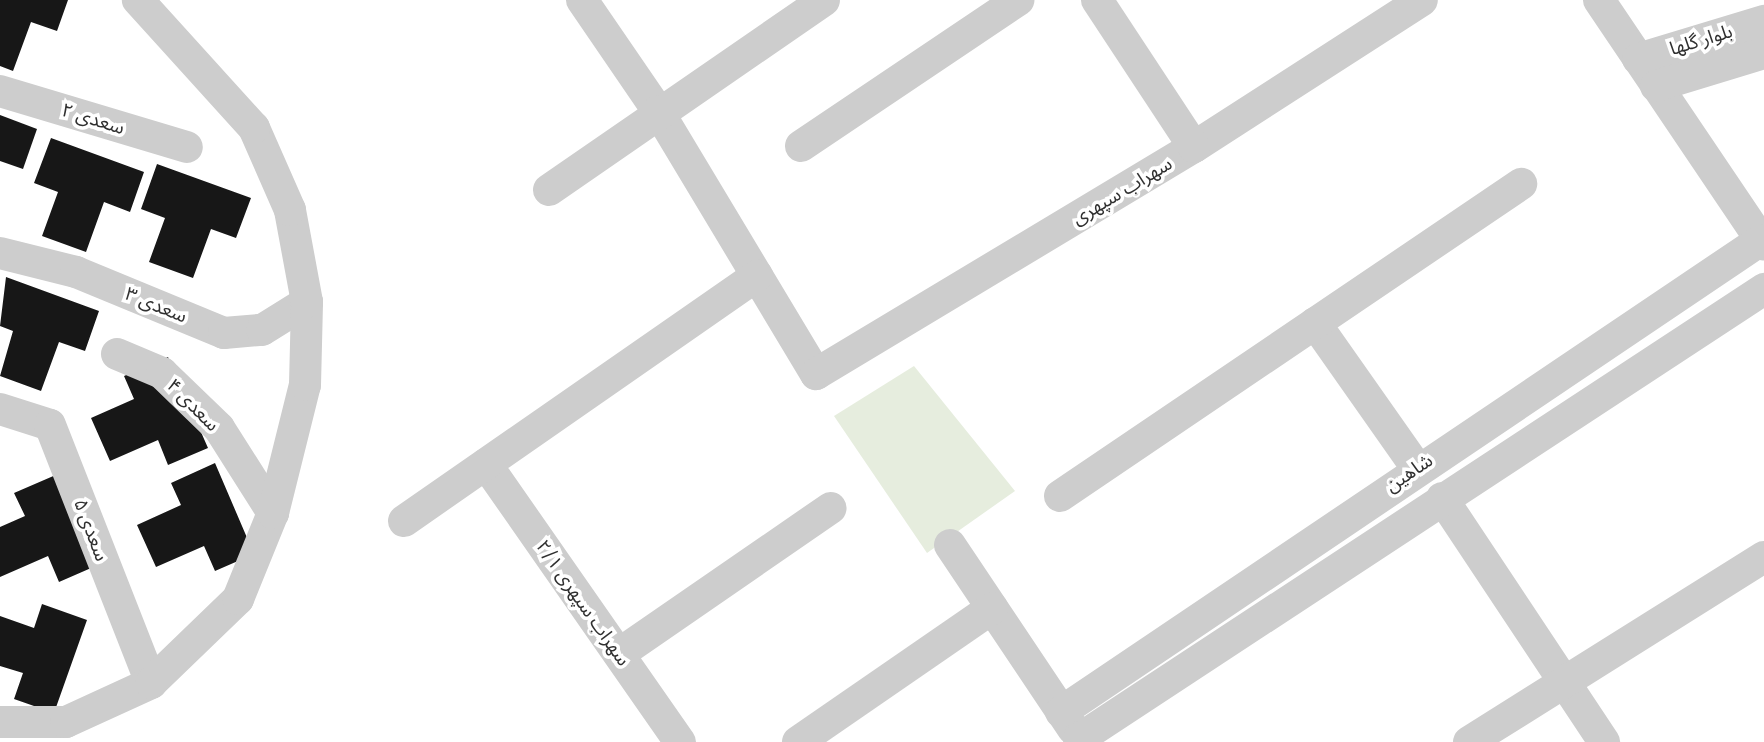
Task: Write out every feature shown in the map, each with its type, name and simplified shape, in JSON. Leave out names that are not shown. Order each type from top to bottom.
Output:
[{"type":"street","points":[[0,722],[66,722],[151,683],[238,599],[273,513],[305,385],[307,302],[290,210],[254,128],[138,0]]},
{"type":"street","points":[[404,521],[757,276],[658,111],[582,0]]},
{"type":"street","points":[[549,190],[658,111],[824,0]]},
{"type":"street","points":[[1097,0],[1194,148]]},
{"type":"street","name":"سهراب سپهری","points":[[757,276],[816,374],[1194,148],[1422,0]]},
{"type":"street","points":[[1599,0],[1762,243]]},
{"type":"street","points":[[801,146],[1000,5]]},
{"type":"street","name":"بلوار گلها","points":[[1638,59],[1764,21]]},
{"type":"street","name":"بلوار گلها","points":[[1656,86],[1764,53]]},
{"type":"street","name":"سعدی ۲","points":[[0,91],[187,147]]},
{"type":"street","points":[[1060,495],[1521,184]]},
{"type":"street","name":"شاهین","points":[[1061,712],[1417,468],[1762,243]]},
{"type":"street","name":"سعدی ۳","points":[[0,253],[76,272],[224,333],[262,330],[307,302]]},
{"type":"street","name":"شاهین","points":[[1081,740],[1442,498],[1764,289]]},
{"type":"street","points":[[1315,323],[1417,468]]},
{"type":"street","name":"سعدی ۴","points":[[117,354],[162,373],[219,428],[273,513]]},
{"type":"street","name":"سعدی ۵","points":[[0,409],[50,425],[151,683]]},
{"type":"street","name":"سهراب سپهری ۲/۱","points":[[486,464],[680,742]]},
{"type":"street","points":[[1442,498],[1604,742]]},
{"type":"street","points":[[619,654],[831,508]]},
{"type":"street","points":[[950,545],[1081,740]]},
{"type":"street","points":[[1469,742],[1764,556]]},
{"type":"street","points":[[798,742],[992,608]]},
{"type":"green space","points":[[914,366],[1015,491],[927,553],[834,416]]},
{"type":"building","points":[[0,0],[68,0],[57,31],[31,22],[13,71],[0,66]]},
{"type":"building","points":[[0,115],[37,129],[23,169],[0,161]]},
{"type":"building","points":[[51,138],[144,172],[130,212],[104,202],[86,252],[42,236],[58,192],[34,183]]},
{"type":"building","points":[[157,164],[251,198],[236,238],[211,229],[193,278],[149,262],[165,218],[141,209]]},
{"type":"building","points":[[6,277],[99,311],[85,351],[59,342],[41,391],[0,376],[13,331],[0,326]]},
{"type":"building","points":[[168,357],[208,448],[168,465],[158,440],[110,461],[91,418],[134,399],[124,376]]},
{"type":"building","points":[[215,463],[254,554],[215,571],[204,546],[156,567],[137,525],[181,505],[171,483]]},
{"type":"building","points":[[58,474],[98,565],[59,582],[48,556],[0,577],[0,527],[25,516],[14,493]]},
{"type":"building","points":[[42,604],[87,620],[54,713],[14,699],[23,673],[0,666],[0,616],[34,628]]}]
